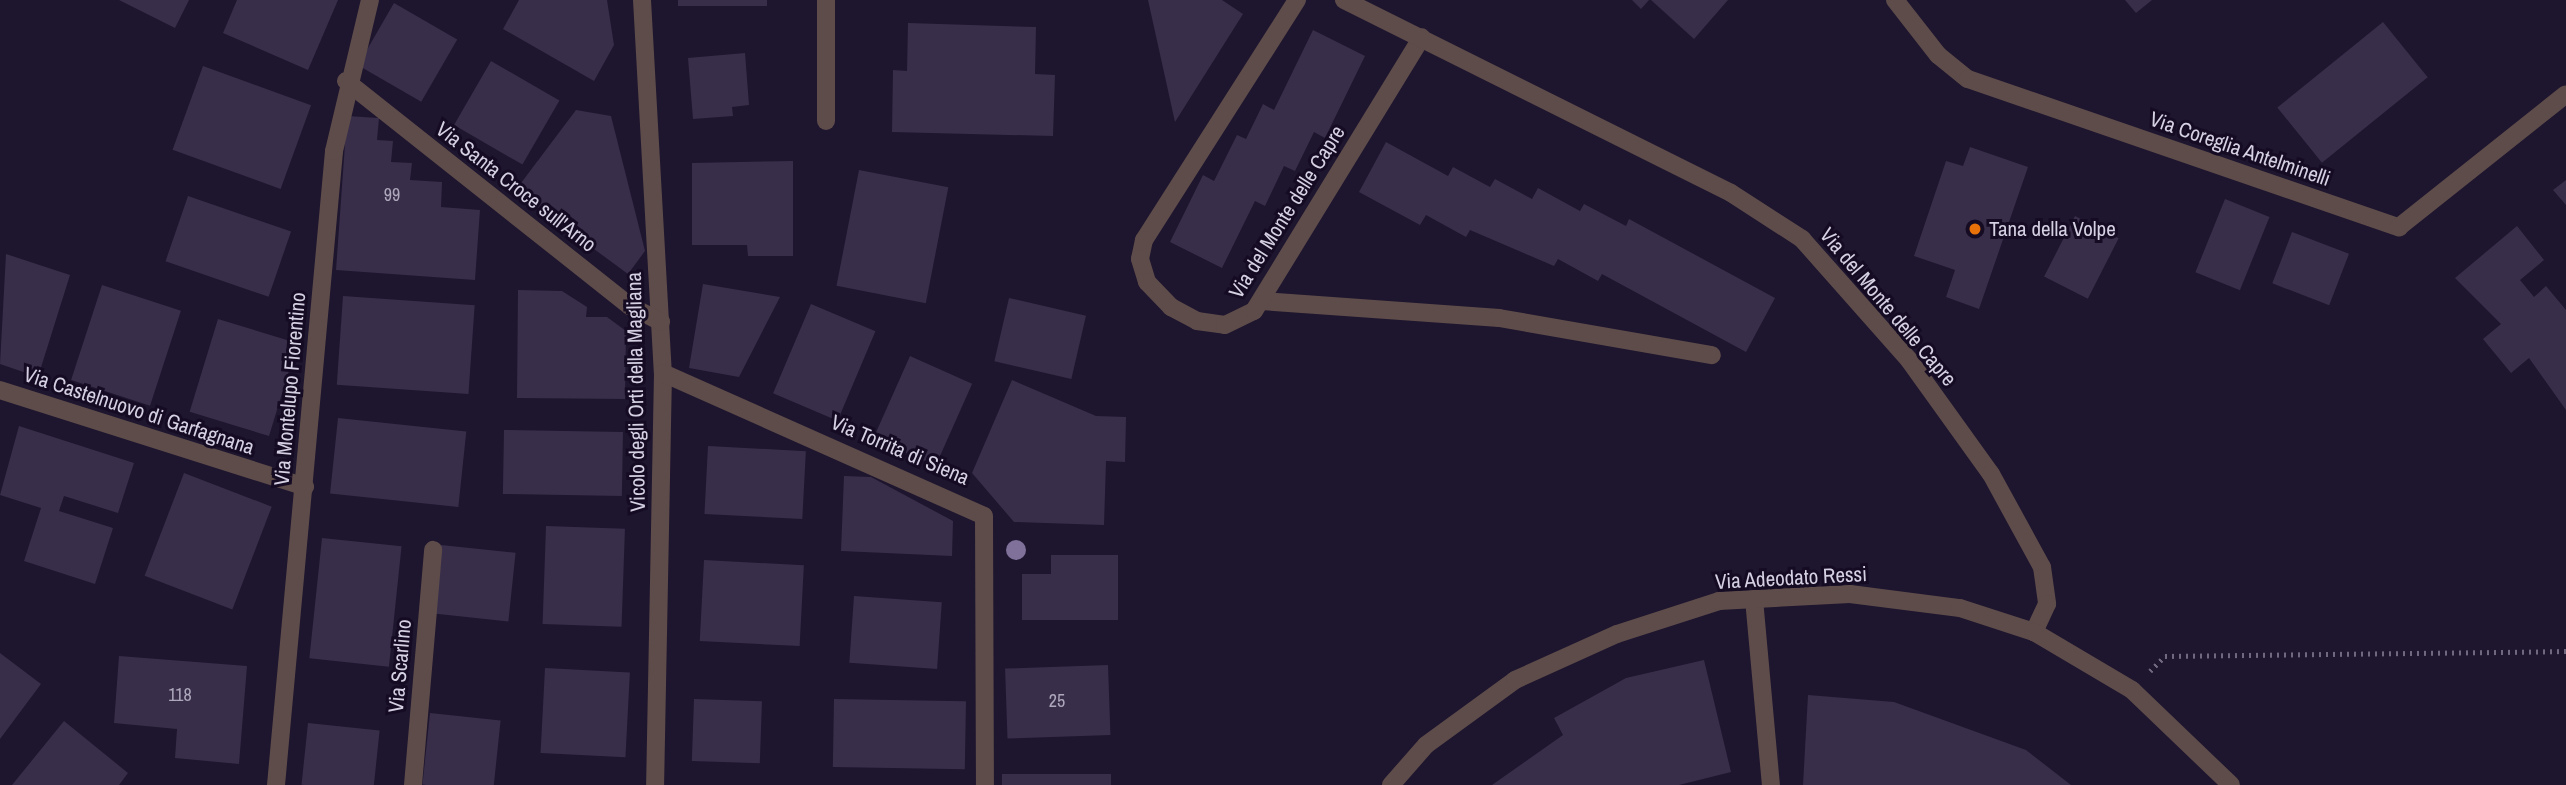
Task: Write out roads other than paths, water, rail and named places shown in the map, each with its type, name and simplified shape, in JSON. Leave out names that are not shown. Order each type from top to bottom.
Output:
[{"type":"street","name":"Via Montelupo Fiorentino","points":[[276,785],[346,81],[370,0]]},
{"type":"street","name":"Vicolo degli Orti della Magliana","points":[[642,0],[663,373],[655,785]]},
{"type":"street","points":[[826,0],[826,121]]},
{"type":"street","name":"Via del Monte delle Capre","points":[[1297,0],[1144,240],[1140,259],[1153,291],[1197,321],[1239,322],[1261,301],[1422,37]]},
{"type":"street","name":"Via del Monte delle Capre","points":[[1344,0],[1731,193],[1826,261],[1909,359],[1991,474],[2042,568],[2047,604],[2034,632]]},
{"type":"street","name":"Via Coreglia Antelminelli","points":[[1895,0],[1938,55],[1968,79],[2399,227],[2566,94]]},
{"type":"street","name":"Via Santa Croce sull'Arno","points":[[346,81],[630,306],[661,322]]},
{"type":"street","points":[[1261,301],[1499,318],[1712,355]]},
{"type":"street","name":"Via Torrita di Siena","points":[[663,373],[984,516],[985,785]]},
{"type":"street","name":"Via Castelnuovo di Garfagnana","points":[[0,390],[305,487]]},
{"type":"street","name":"Via Scarlino","points":[[413,785],[433,550]]},
{"type":"street","name":"Via Adeodato Ressi","points":[[1391,785],[1426,745],[1516,680],[1616,634],[1719,601],[1850,594],[1905,599],[1997,617],[2034,632],[2132,690],[2231,785]]},
{"type":"street","points":[[1754,599],[1771,785]]},
{"type":"place","name":"Tana della Volpe","points":[[1975,229]]}]
